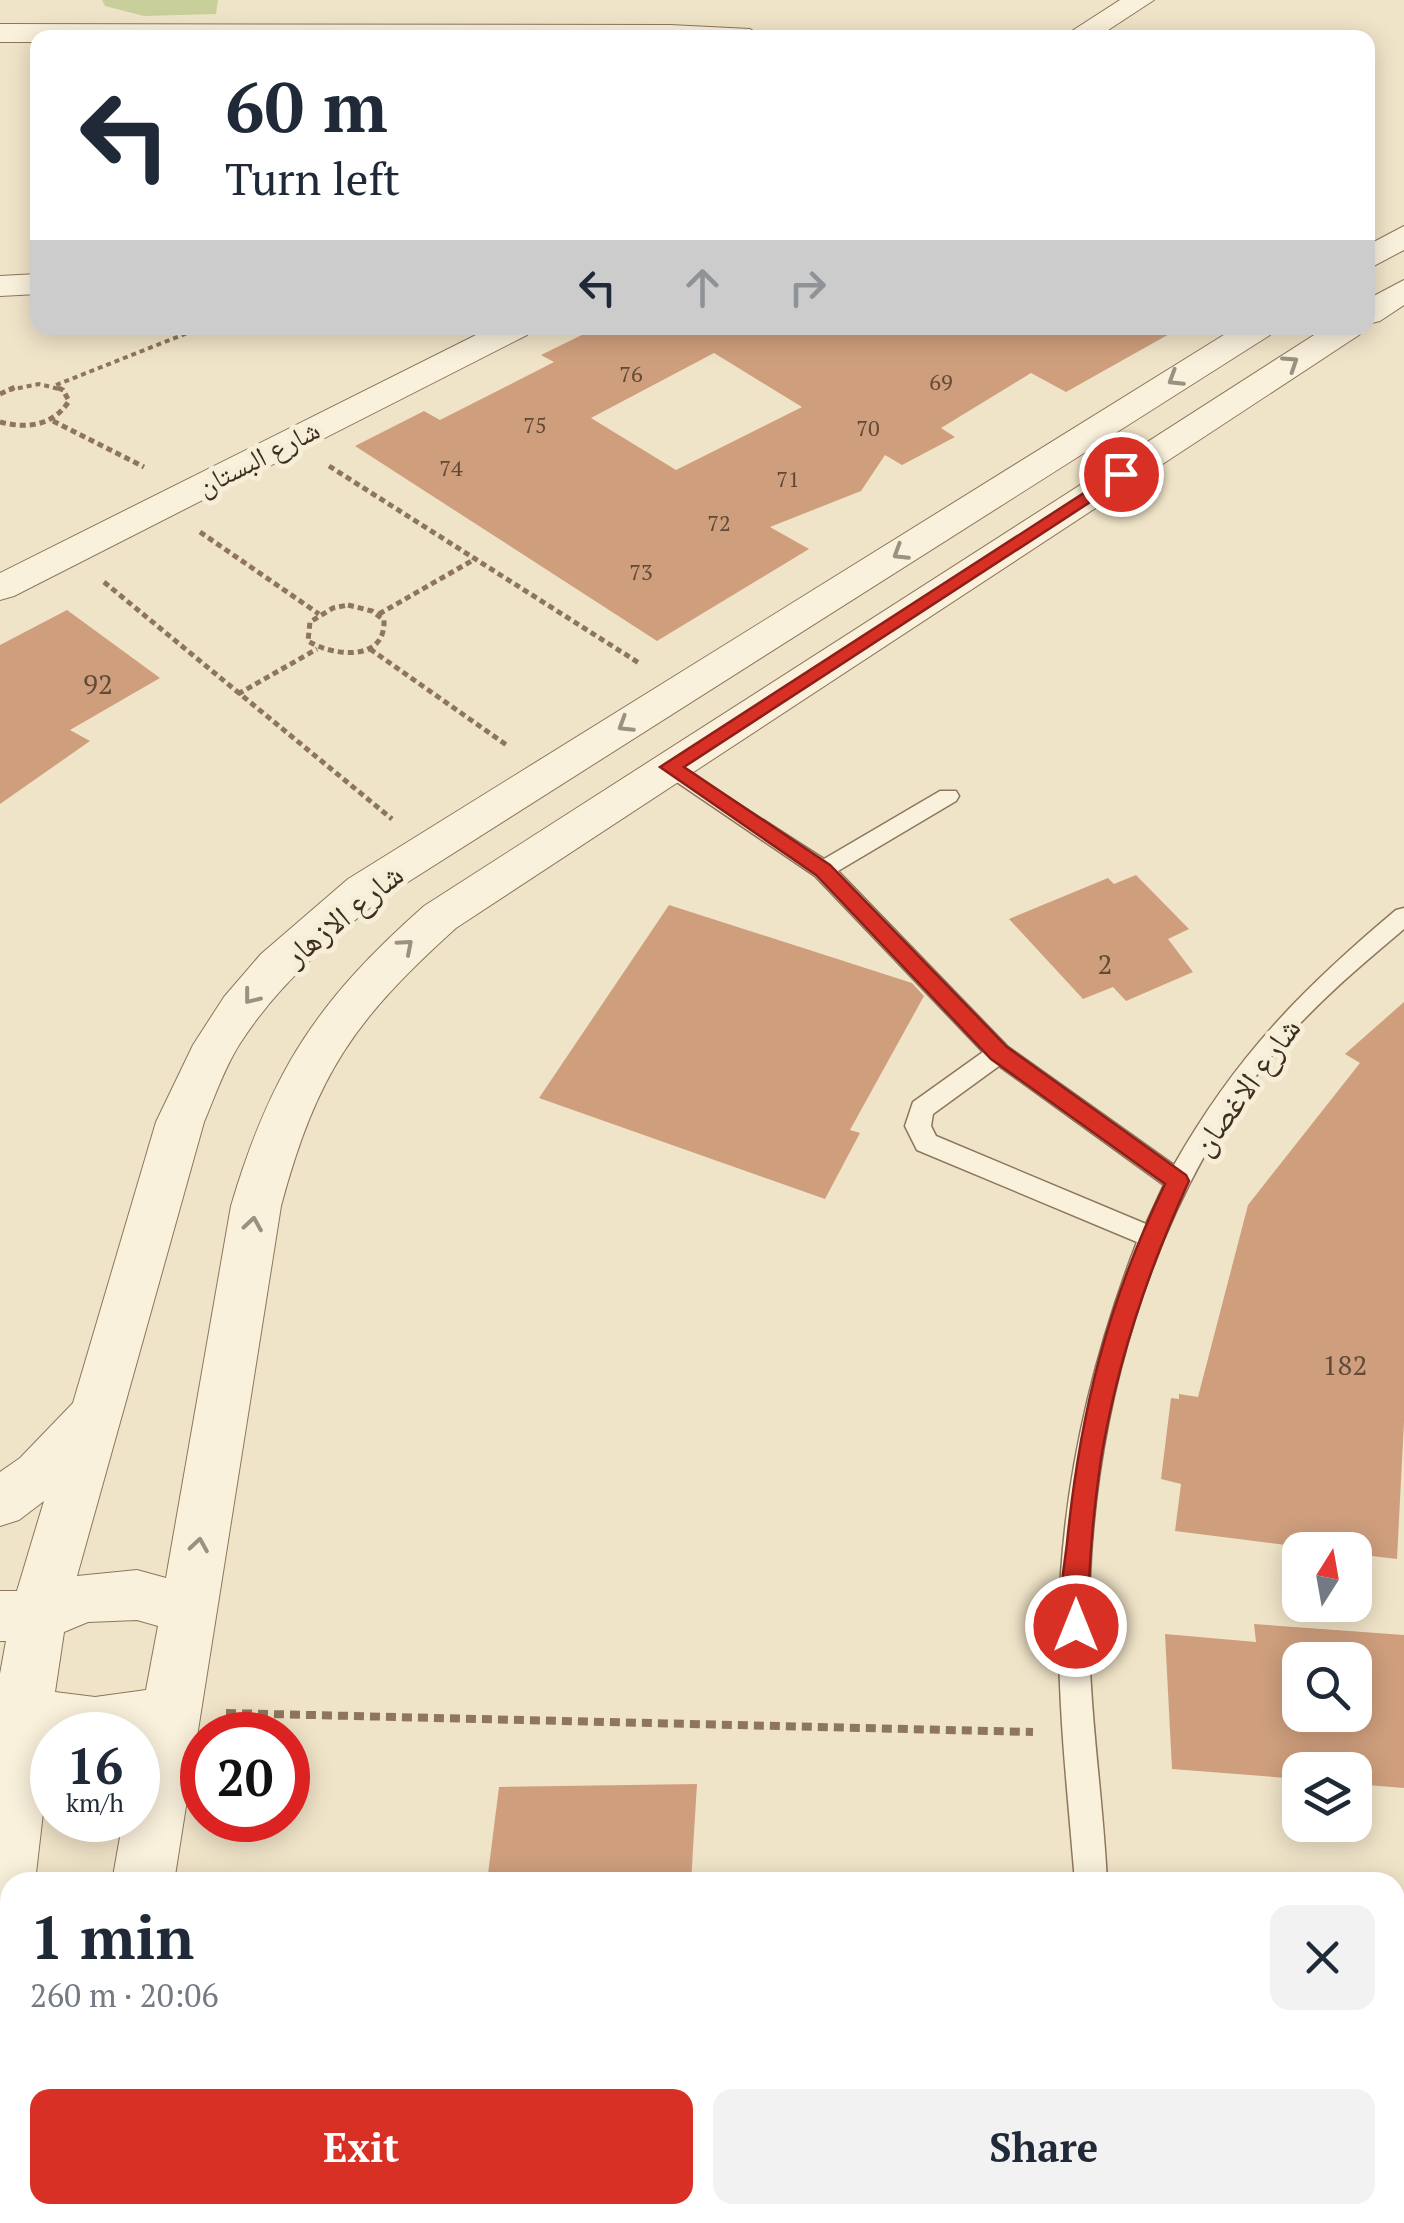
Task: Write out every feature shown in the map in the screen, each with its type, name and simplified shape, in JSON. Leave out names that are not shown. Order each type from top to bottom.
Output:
[{"type":"street","points":[[16,46],[37,0]]},
{"type":"street","points":[[360,30],[382,0]]},
{"type":"street","points":[[1089,30],[1140,0]]},
{"type":"street","points":[[1375,225],[1404,222]]},
{"type":"street","points":[[1375,255],[1404,236]]},
{"type":"street","points":[[1375,279],[1404,291]]},
{"type":"street","points":[[0,286],[30,284]]},
{"type":"street","name":"شارع الازهار","points":[[1375,309],[1404,291]]},
{"type":"street","points":[[1375,320],[1404,328]]},
{"type":"street","name":"شارع البستان","points":[[0,588],[496,335]]},
{"type":"street","name":"شارع الازهار","points":[[3,1872],[19,1616],[99,1411],[180,1122],[210,1054],[253,992],[304,938],[363,890],[1243,335]]},
{"type":"street","name":"شارع الازهار","points":[[146,1872],[256,1206],[273,1138],[300,1074],[339,1016],[386,963],[440,917],[1335,335]]},
{"type":"street","points":[[0,1503],[39,1474],[99,1411]]},
{"type":"street","points":[[19,1616],[87,1597],[137,1595],[188,1610]]},
{"type":"street","points":[[12,1704],[66,1722],[115,1724],[172,1712]]},
{"type":"lane","points":[[670,767],[823,870],[999,1053],[1178,1181]]},
{"type":"lane","points":[[823,870],[948,796]]},
{"type":"lane","name":"شارع الاغصان","points":[[1090,1872],[1075,1590],[1088,1460],[1114,1342],[1151,1238],[1178,1181],[1220,1110],[1267,1046],[1320,988],[1404,916]]},
{"type":"lane","points":[[999,1053],[922,1109],[918,1126],[926,1143],[1151,1238]]},
{"type":"path","points":[[1,392],[29,383],[54,386],[182,335]]},
{"type":"path","points":[[0,422],[27,426],[52,420],[69,401],[54,386]]},
{"type":"path","points":[[52,420],[192,491]]},
{"type":"path","points":[[290,441],[682,690]]},
{"type":"path","points":[[199,532],[319,614]]},
{"type":"path","points":[[68,553],[428,849]]},
{"type":"path","points":[[379,614],[474,559]]},
{"type":"path","points":[[348,605],[379,614],[388,628],[384,638],[370,649],[346,655],[316,649],[308,641],[306,632],[319,614],[348,605]]},
{"type":"path","points":[[238,694],[316,649]]},
{"type":"path","points":[[370,649],[547,774]]},
{"type":"path","points":[[172,1712],[1080,1734]]},
{"type":"green space","points":[[102,0],[218,0],[216,14],[144,16],[105,6]]},
{"type":"building","points":[[582,335],[1168,335],[1066,392],[1031,373],[941,428],[955,437],[902,465],[885,455],[861,491],[770,527],[809,549],[657,641],[355,446],[424,411],[440,420],[554,362],[541,355]],"holes":[[[714,353],[802,407],[676,470],[591,418]]]},
{"type":"building","points":[[67,610],[160,678],[70,730],[90,741],[0,804],[0,645]]},
{"type":"building","points":[[1136,875],[1189,929],[1168,939],[1193,972],[1126,1001],[1113,987],[1083,999],[1009,919],[1108,878],[1114,884]]},
{"type":"building","points":[[669,905],[912,983],[924,996],[850,1130],[860,1133],[825,1199],[539,1098]]},
{"type":"building","points":[[1404,1002],[1404,1422],[1397,1559],[1372,1556],[1372,1532],[1282,1532],[1282,1545],[1175,1531],[1181,1484],[1161,1479],[1171,1398],[1179,1399],[1179,1394],[1198,1397],[1248,1205],[1360,1063],[1345,1054]]},
{"type":"building","points":[[1254,1624],[1404,1635],[1404,1788],[1372,1785],[1372,1752],[1282,1752],[1282,1778],[1172,1769],[1165,1634],[1256,1642]]},
{"type":"building","points":[[697,1784],[692,1872],[488,1872],[499,1787]]},
{"type":"route","points":[[1076,1626],[1075,1590],[1088,1460],[1114,1342],[1151,1238],[1178,1181],[999,1053],[823,870],[670,767],[1121,474]]}]
